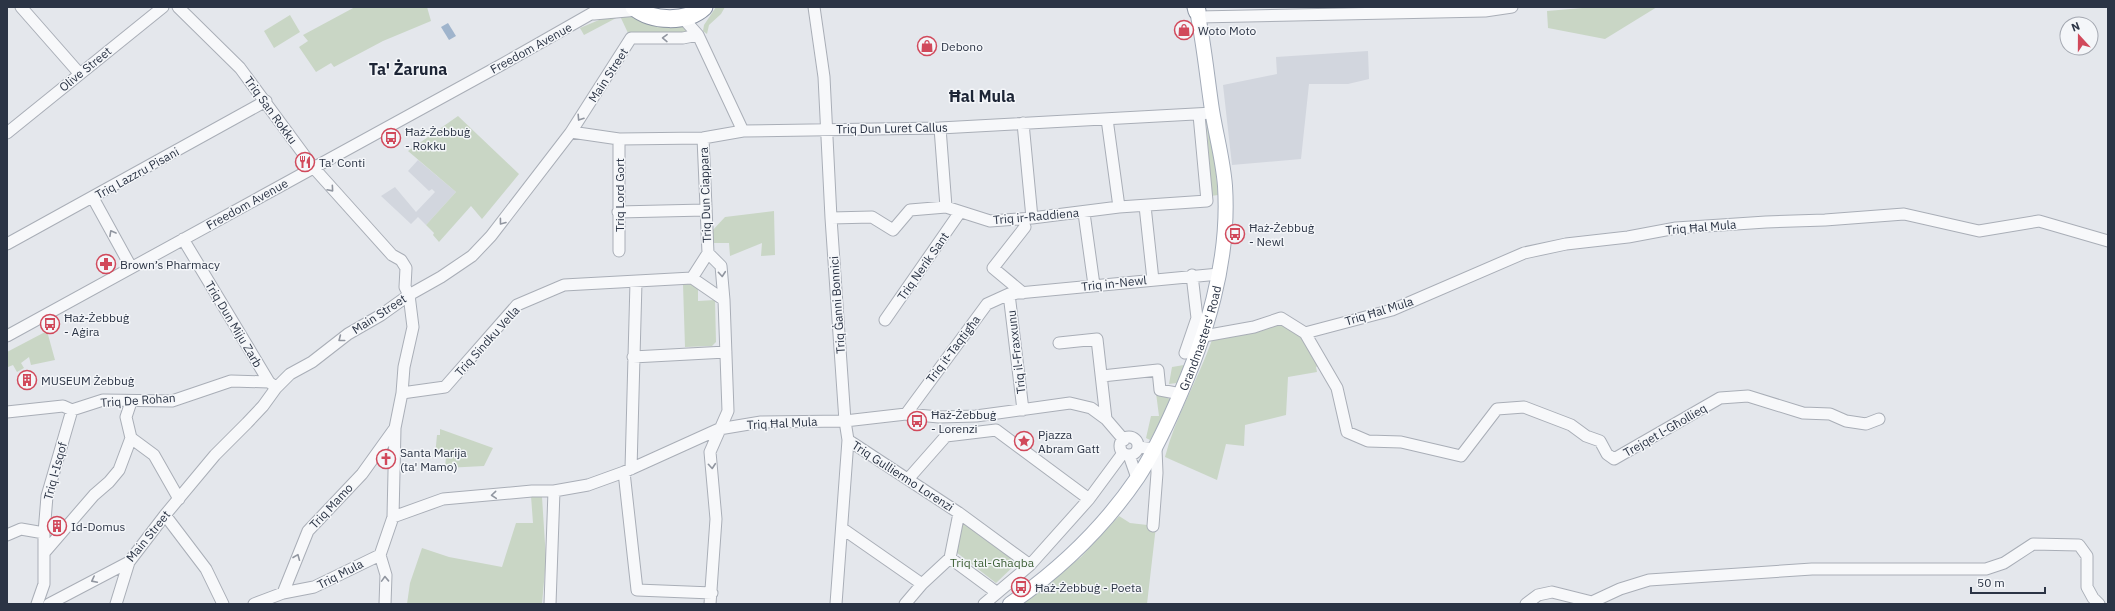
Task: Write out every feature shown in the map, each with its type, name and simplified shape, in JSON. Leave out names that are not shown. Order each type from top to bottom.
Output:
[{"type":"highway","points":[[636,9],[662,18],[690,16],[704,7]]},
{"type":"main road","name":"Grandmasters' Road","points":[[1010,604],[1038,584],[1073,553],[1111,511],[1137,478],[1156,449],[1181,394],[1204,336],[1219,274],[1225,220],[1225,186],[1220,144],[1206,114],[1197,9]]},
{"type":"street","points":[[21,7],[79,73]]},
{"type":"street","name":"Olive Street","points":[[7,133],[79,73],[163,7]]},
{"type":"street","name":"Triq San Rokku","points":[[178,7],[240,68],[266,101],[313,168],[392,254],[401,260],[406,268],[405,287],[409,295]]},
{"type":"street","name":"Freedom Avenue","points":[[7,336],[603,7]]},
{"type":"street","points":[[698,35],[699,23],[704,7]]},
{"type":"street","name":"Triq Ġanni Bonnici","points":[[814,7],[824,77],[844,421],[848,440],[836,604]]},
{"type":"street","points":[[1197,9],[1485,11],[1512,7]]},
{"type":"street","name":"Freedom Avenue","points":[[592,14],[636,9]]},
{"type":"street","points":[[682,17],[698,35],[743,131]]},
{"type":"street","name":"Main Street","points":[[49,604],[129,562],[165,515],[215,455],[263,406],[272,385],[312,362],[348,334],[381,315],[409,295],[441,277],[472,256],[491,236],[571,132],[631,38],[683,38],[698,35]]},
{"type":"street","name":"Triq Lazzru Pisani","points":[[7,244],[93,198],[266,101]]},
{"type":"street","name":"Triq Dun Luret Callus","points":[[571,132],[619,138],[703,138],[743,131],[940,128],[1206,114]]},
{"type":"street","name":"Triq ir-Raddiena","points":[[831,218],[872,217],[893,230],[910,210],[946,207],[990,221],[1028,223],[1119,207],[1206,201],[1206,114]]},
{"type":"street","points":[[1108,119],[1119,207]]},
{"type":"street","points":[[1023,123],[1028,223],[993,268],[1023,292]]},
{"type":"street","points":[[940,128],[946,207]]},
{"type":"street","name":"Triq Lord Gort","points":[[619,138],[619,252]]},
{"type":"street","name":"Triq Dun Ciappara","points":[[692,278],[708,253],[703,138]]},
{"type":"street","points":[[93,198],[131,267]]},
{"type":"street","points":[[1145,206],[1153,280]]},
{"type":"street","points":[[618,212],[705,210]]},
{"type":"street","name":"Triq Nerik Sant","points":[[885,320],[960,212]]},
{"type":"street","points":[[1084,213],[1094,285]]},
{"type":"street","name":"Triq Ħal Mula","points":[[1305,333],[1392,310],[1524,253],[1566,244],[1628,237],[1676,228],[1904,214],[1979,231],[2039,221],[2108,241]]},
{"type":"street","name":"Triq Dun Miju Zarb","points":[[183,238],[272,385]]},
{"type":"street","name":"Triq Dun Ciappara","points":[[708,253],[721,266],[724,300],[728,411],[710,452],[716,518],[711,599]]},
{"type":"street","name":"Triq in-Newl","points":[[1009,294],[1192,275],[1219,274]]},
{"type":"street","points":[[1185,353],[1197,318],[1192,275]]},
{"type":"street","points":[[692,278],[724,300]]},
{"type":"street","name":"Triq Sindku Vella","points":[[402,393],[445,387],[517,305],[564,285],[692,278]]},
{"type":"street","points":[[636,282],[627,471],[636,590],[711,599]]},
{"type":"street","name":"Triq il-Fraxxunu","points":[[1009,294],[1023,410]]},
{"type":"street","name":"Triq it-Taqtigħa","points":[[906,414],[987,304],[1009,294]]},
{"type":"street","name":"Triq Mamo","points":[[380,554],[393,517],[395,428],[402,393],[404,367],[413,327],[409,295]]},
{"type":"street","name":"Trejqet l-Għollieq","points":[[1204,336],[1254,327],[1281,318],[1305,333],[1337,388],[1347,432],[1368,441],[1401,442],[1461,456],[1497,409],[1524,407],[1571,425],[1586,436],[1600,441],[1606,454],[1614,459],[1720,398],[1748,396],[1803,413],[1830,414],[1846,421],[1866,424],[1879,419]]},
{"type":"street","points":[[1059,343],[1097,339],[1106,418]]},
{"type":"street","points":[[633,357],[726,352]]},
{"type":"street","points":[[1102,376],[1158,370],[1160,390],[1181,394]]},
{"type":"street","name":"Triq De Rohan","points":[[7,412],[63,406],[72,410],[103,400],[131,402],[141,399],[172,400],[231,381],[272,385]]},
{"type":"street","points":[[44,553],[94,495],[109,482],[119,470],[131,438],[126,417],[131,402]]},
{"type":"street","name":"Triq Ħal Mula","points":[[393,517],[443,499],[532,491],[554,491],[588,485],[627,471],[719,429],[761,422],[844,421],[906,414],[939,417],[976,416],[1070,403],[1091,408],[1106,418],[1124,440]]},
{"type":"street","name":"Triq l-Isqof","points":[[37,604],[44,584],[44,533],[47,496],[72,410]]},
{"type":"street","name":"Triq Mamo","points":[[283,593],[308,531],[362,474],[395,428]]},
{"type":"street","points":[[909,478],[939,442],[946,436],[996,430],[1089,499]]},
{"type":"street","points":[[131,438],[154,455],[179,498]]},
{"type":"street","points":[[984,604],[996,592],[1030,566],[1126,454],[1136,452],[1138,447],[1135,439],[1129,438],[1124,440],[1121,444],[1126,454],[1137,478]]},
{"type":"street","name":"Triq Gulliermo Lorenzi","points":[[848,440],[909,478],[1030,566]]},
{"type":"street","points":[[1138,447],[1156,449],[1157,473],[1153,526]]},
{"type":"street","points":[[550,604],[554,491]]},
{"type":"street","name":"Triq Gulliermo Lorenzi","points":[[950,558],[959,513]]},
{"type":"street","points":[[165,515],[206,569],[223,604]]},
{"type":"street","points":[[7,535],[21,529],[44,533]]},
{"type":"street","points":[[842,529],[922,584]]},
{"type":"street","points":[[1526,604],[1538,595],[1552,592],[1592,602],[1620,589],[1649,580],[1812,569],[1986,569],[2004,563],[2033,544],[2079,545],[2087,556],[2088,587],[2092,598],[2099,604]]},
{"type":"street","points":[[380,554],[386,574],[385,604]]},
{"type":"street","name":"Triq Mula","points":[[254,604],[283,593],[314,587],[380,554]]},
{"type":"street","points":[[905,604],[922,584],[950,558],[996,592]]},
{"type":"street","points":[[116,604],[129,562]]},
{"type":"shaded area","points":[[1368,51],[1369,79],[1348,84],[1309,84],[1301,159],[1232,165],[1223,85],[1277,74],[1276,57]]},
{"type":"shaded area","points":[[418,160],[456,192],[426,225],[418,217],[411,224],[381,196],[395,187],[416,212],[435,192],[432,189],[429,191],[408,171]]},
{"type":"green space","points":[[355,7],[427,7],[431,21],[383,41],[334,67],[331,63],[316,72],[299,47],[308,41],[303,35]]},
{"type":"green space","points":[[716,7],[725,7],[721,14],[709,25],[707,34],[703,31],[704,25]]},
{"type":"green space","points":[[1594,7],[1657,7],[1605,39],[1548,28],[1547,11]]},
{"type":"green space","points":[[618,12],[683,25],[687,29],[687,32],[682,34],[628,33],[620,16],[584,35],[580,28]]},
{"type":"green space","points":[[290,15],[300,32],[274,48],[264,31]]},
{"type":"green space","points":[[458,116],[519,174],[482,219],[471,206],[439,242],[433,235],[434,233],[426,225],[456,192],[408,151]]},
{"type":"green space","points":[[1209,120],[1211,123],[1218,195],[1211,196],[1207,126],[1204,124]]},
{"type":"green space","points":[[774,211],[775,255],[761,256],[762,243],[730,256],[729,243],[711,243],[711,232],[725,217]]},
{"type":"green space","points":[[692,283],[698,288],[698,301],[715,300],[716,342],[712,346],[685,347],[683,284]]},
{"type":"green space","points":[[1284,323],[1303,337],[1321,364],[1316,367],[1317,372],[1288,377],[1286,415],[1245,425],[1244,446],[1226,444],[1217,480],[1165,457],[1175,427],[1212,340],[1232,332]]},
{"type":"green space","points":[[47,331],[55,360],[31,365],[29,357],[21,363],[24,368],[17,372],[13,365],[8,367],[7,352]]},
{"type":"green space","points":[[1184,365],[1177,383],[1169,384],[1172,367]]},
{"type":"green space","points":[[1156,393],[1170,399],[1171,403],[1150,440],[1146,438],[1151,416],[1159,416]]},
{"type":"green space","points":[[440,429],[493,448],[484,466],[445,468],[446,457],[435,456],[437,435],[440,435]]},
{"type":"green space","points":[[531,496],[542,497],[546,559],[542,604],[407,604],[410,583],[422,548],[449,557],[502,567],[516,523],[533,523]]},
{"type":"green space","points":[[1119,516],[1130,523],[1156,526],[1147,604],[1022,604],[1081,557]]},
{"type":"green space","name":"Triq tal-Għaqba","points":[[963,523],[1017,563],[996,583],[956,552]]},
{"type":"water","points":[[448,23],[456,36],[449,40],[441,27]]},
{"type":"place","name":"Woto Moto","points":[[1184,30]]},
{"type":"place","name":"Debono","points":[[927,46]]},
{"type":"place","name":"Ħaż-Żebbuġ - Rokku","points":[[391,138]]},
{"type":"place","name":"Ta' Conti","points":[[305,162]]},
{"type":"place","name":"Ħaż-Żebbuġ - Newl","points":[[1235,234]]},
{"type":"place","name":"Brown’s Pharmacy","points":[[106,264]]},
{"type":"place","name":"Ħaż-Żebbuġ - Aġira","points":[[50,324]]},
{"type":"place","name":"MUSEUM Żebbuġ","points":[[27,380]]},
{"type":"place","name":"Ħaż-Żebbuġ - Lorenzi","points":[[917,421]]},
{"type":"place","name":"Pjazza Abram Gatt","points":[[1024,441]]},
{"type":"place","name":"Santa Marija (ta' Mamo)","points":[[386,459]]},
{"type":"place","name":"Id-Domus","points":[[57,526]]},
{"type":"place","name":"Ħaż-Żebbuġ - Poeta","points":[[1021,587]]},
{"type":"district","name":"Ta' Żaruna","points":[[408,69]]},
{"type":"district","name":"Ħal Mula","points":[[982,96]]}]
